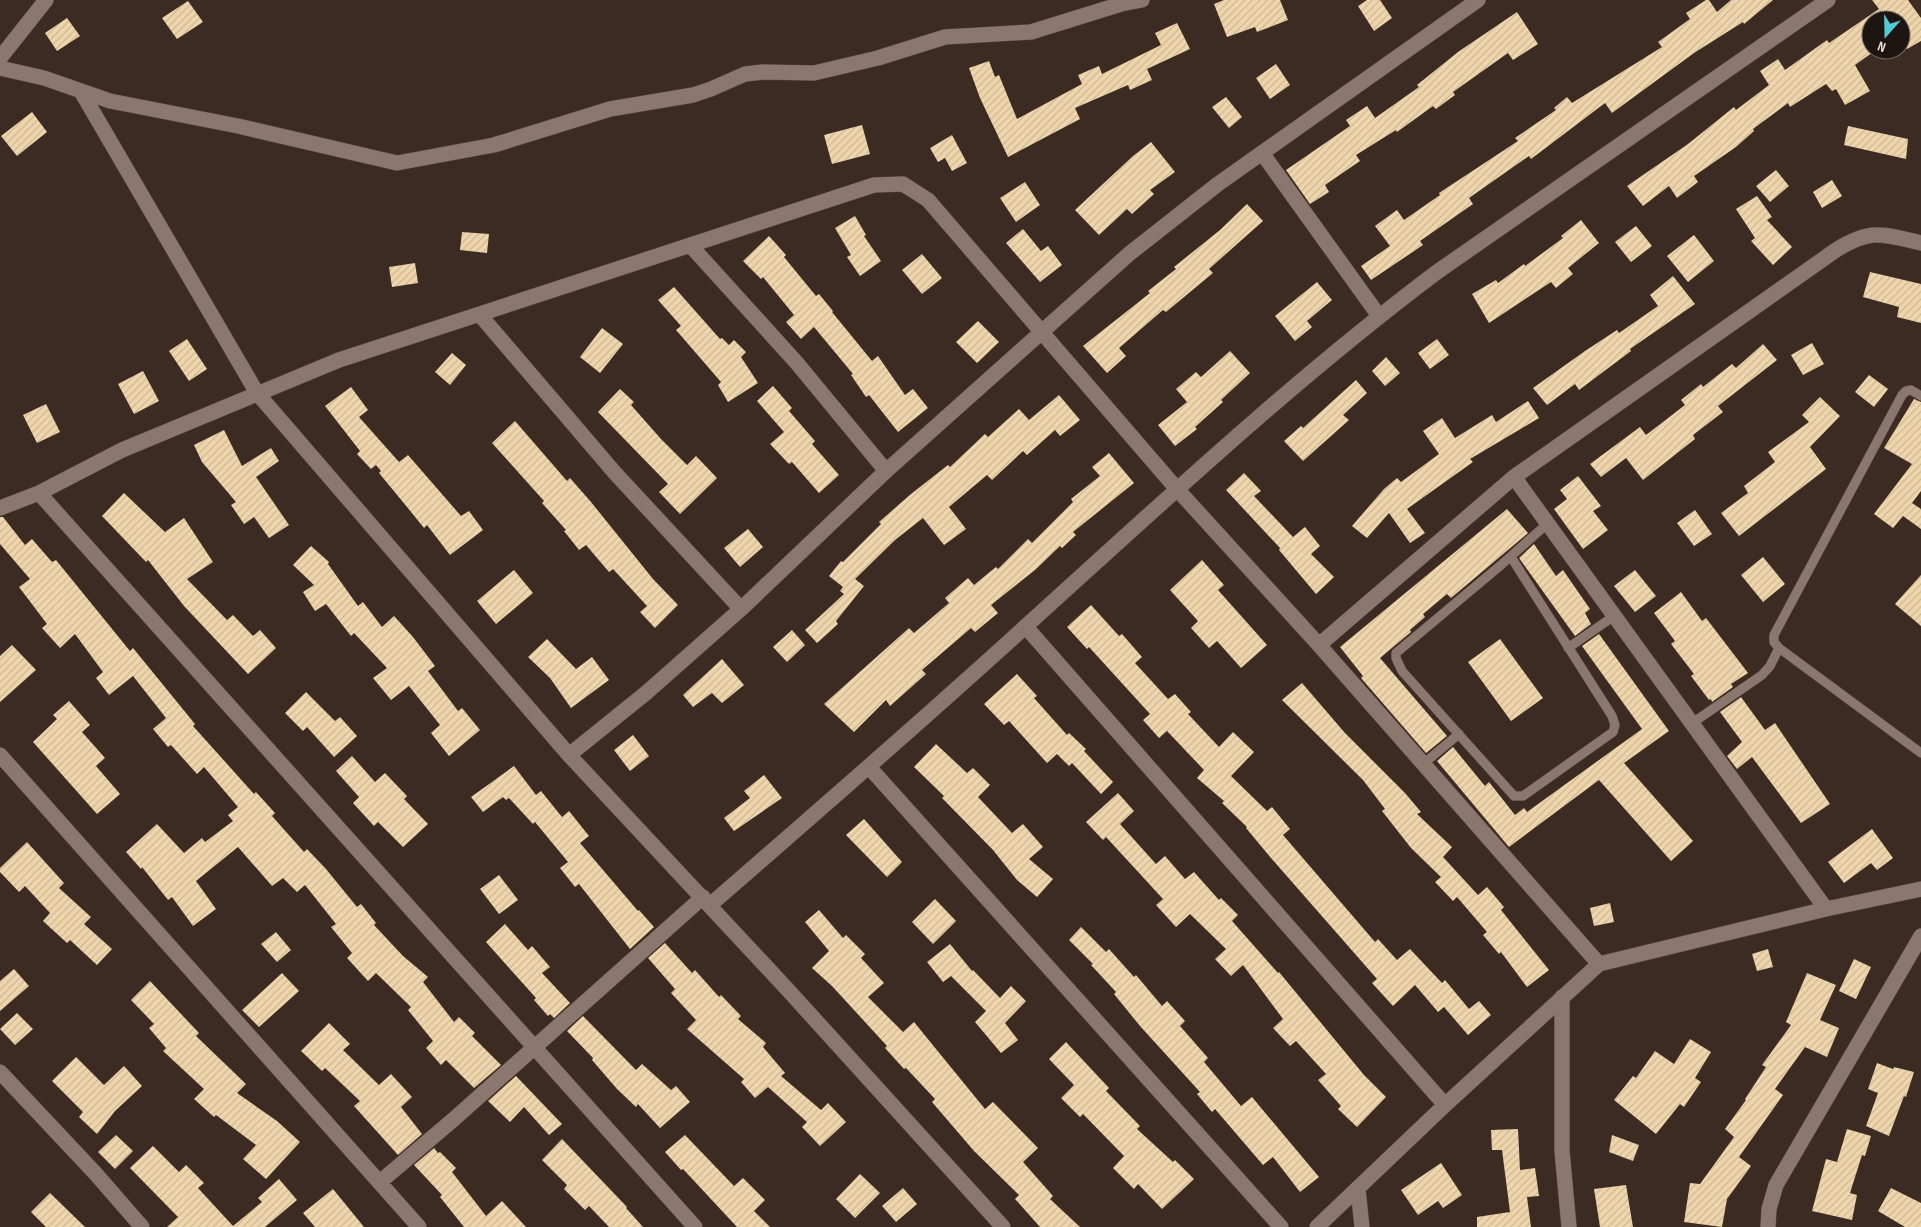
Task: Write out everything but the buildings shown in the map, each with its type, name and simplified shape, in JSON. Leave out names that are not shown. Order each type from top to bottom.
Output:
[{"type":"street","points":[[0,58],[46,0]]},
{"type":"street","points":[[0,68],[44,78],[82,93],[110,101],[238,126],[397,163],[494,144],[610,109],[693,95],[745,74],[763,72],[814,73],[878,58],[945,37],[1031,32],[1112,6],[1142,0]]},
{"type":"street","points":[[569,755],[646,693],[741,609],[886,471],[1129,254],[1262,153],[1478,0]]},
{"type":"street","points":[[380,1182],[706,901],[868,767],[1026,627],[1176,488],[1379,316],[1437,272],[1828,0]]},
{"type":"street","points":[[82,93],[257,393],[569,755],[706,901],[1003,1227]]},
{"type":"street","points":[[1262,153],[1379,316]]},
{"type":"street","points":[[0,508],[39,492],[122,450],[340,360],[874,185],[903,184],[928,200],[1176,488],[1319,645],[1599,964]]},
{"type":"street","points":[[1319,645],[1514,477],[1855,238],[1875,234],[1921,243]]},
{"type":"street","points":[[690,245],[796,362],[886,471]]},
{"type":"street","points":[[480,315],[615,473],[741,609]]},
{"type":"street","points":[[1514,477],[1826,909]]},
{"type":"street","points":[[39,492],[695,1227]]},
{"type":"street","points":[[1026,627],[1444,1105]]},
{"type":"street","points":[[0,755],[419,1227]]},
{"type":"street","points":[[868,767],[1281,1227]]},
{"type":"street","points":[[1317,1227],[1444,1105],[1599,964],[1826,909],[1921,889]]},
{"type":"street","points":[[1768,1227],[1769,1209],[1776,1185],[1921,936]]},
{"type":"street","points":[[1562,997],[1562,1151],[1569,1227]]},
{"type":"street","points":[[0,1072],[95,1173],[142,1227]]},
{"type":"street","points":[[1358,1189],[1362,1227]]},
{"type":"lane","points":[[1921,396],[1911,390],[1906,391],[1902,395],[1774,635],[1774,642],[1779,648],[1921,753]]},
{"type":"lane","points":[[1511,557],[1612,716],[1615,725],[1613,732],[1523,796],[1514,796],[1402,670],[1396,658],[1396,653],[1511,557],[1547,524]]},
{"type":"lane","points":[[1568,648],[1614,616]]},
{"type":"lane","points":[[1691,724],[1762,675],[1770,666],[1779,648]]},
{"type":"lane","points":[[1423,764],[1459,734]]}]
